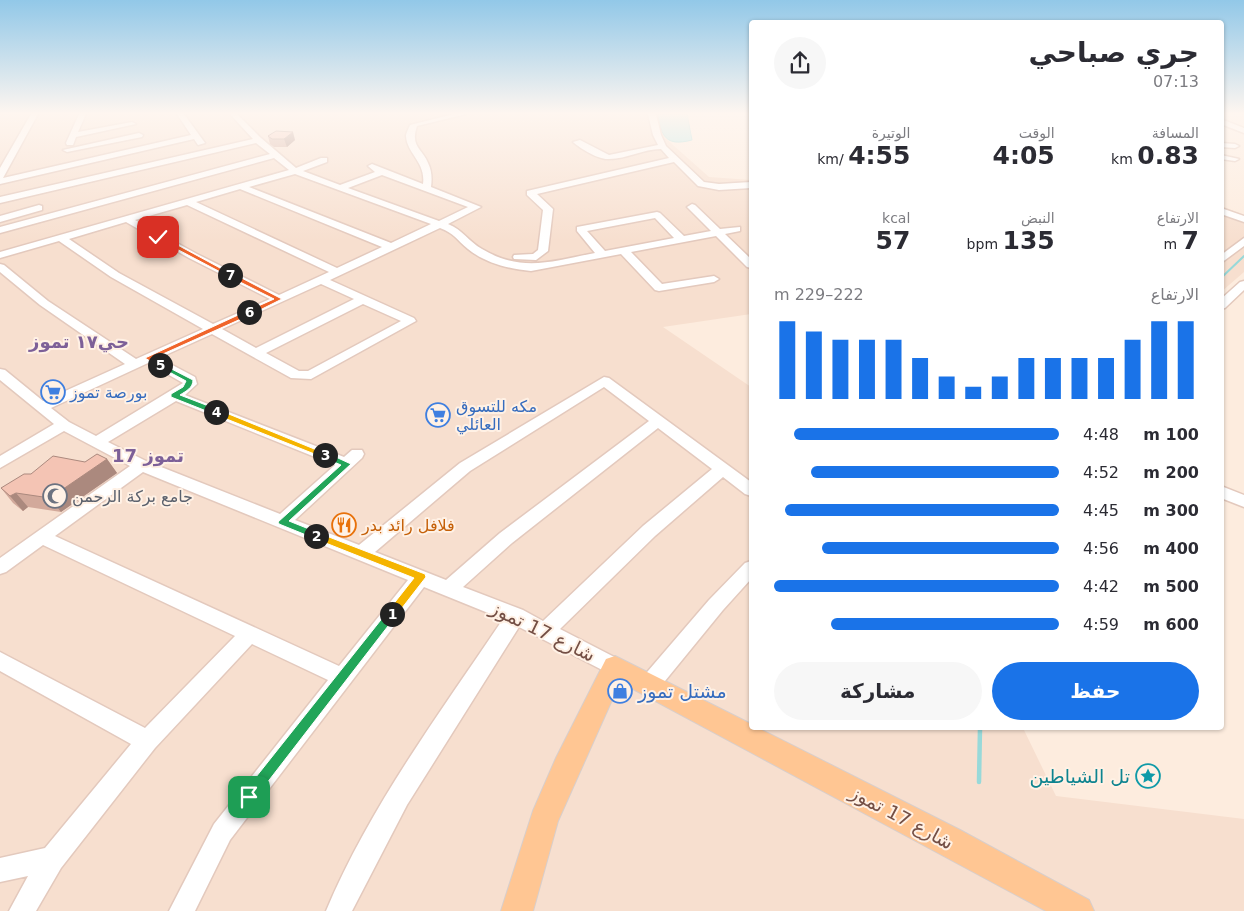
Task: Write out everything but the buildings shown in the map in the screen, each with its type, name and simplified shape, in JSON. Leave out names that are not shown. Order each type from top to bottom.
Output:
[{"type":"main road","name":"شارع 17 تموز","points":[[614,667],[949,841],[1078,911]]},
{"type":"main road","points":[[517,911],[543,821],[614,667]]},
{"type":"street","points":[[58,168],[64,157]]},
{"type":"street","points":[[0,181],[109,157]]},
{"type":"street","points":[[127,219],[139,191],[200,157]]},
{"type":"street","points":[[0,230],[48,216],[89,192],[139,191],[266,157]]},
{"type":"street","points":[[278,157],[296,171],[455,230],[470,246],[486,255],[519,267],[531,268],[737,229]]},
{"type":"street","points":[[419,157],[424,162],[428,178],[428,188]]},
{"type":"street","points":[[673,157],[701,184],[719,187],[749,186]]},
{"type":"street","points":[[1224,157],[1235,159]]},
{"type":"street","points":[[442,226],[466,227],[475,241],[498,253],[515,257],[536,257],[543,251],[548,209],[530,193],[676,159]]},
{"type":"street","points":[[186,201],[296,171],[324,160]]},
{"type":"street","points":[[40,407],[390,247],[442,226],[476,207],[382,172],[372,166]]},
{"type":"street","points":[[0,176],[3,167]]},
{"type":"street","points":[[339,188],[382,172]]},
{"type":"street","points":[[240,186],[390,247]]},
{"type":"street","points":[[0,200],[23,195],[139,191],[186,201],[337,272]]},
{"type":"street","points":[[23,195],[48,216]]},
{"type":"street","points":[[692,207],[749,263]]},
{"type":"street","points":[[0,219],[39,208]]},
{"type":"street","points":[[1224,212],[1244,219]]},
{"type":"street","points":[[602,254],[580,229],[657,215],[682,240]]},
{"type":"street","points":[[0,255],[127,219],[193,256],[278,299]]},
{"type":"street","points":[[60,237],[123,280],[214,328],[296,375],[311,375],[410,321],[321,280]]},
{"type":"street","points":[[1224,258],[1244,241]]},
{"type":"street","points":[[623,250],[659,288],[714,279]]},
{"type":"street","points":[[0,267],[44,303],[134,364]]},
{"type":"street","points":[[1224,303],[1244,284]]},
{"type":"street","points":[[256,353],[363,299]]},
{"type":"street","points":[[98,442],[185,389],[190,384],[190,380],[148,358]]},
{"type":"street","name":"شارع 17 تموز","points":[[0,374],[64,425],[141,465],[516,616],[614,667]]},
{"type":"street","points":[[360,554],[465,467],[604,381],[749,488]]},
{"type":"street","points":[[174,395],[352,459],[282,522]]},
{"type":"street","points":[[449,588],[506,538],[658,421]]},
{"type":"street","points":[[0,463],[64,425]]},
{"type":"street","points":[[0,567],[141,465]]},
{"type":"street","points":[[546,630],[649,531],[723,468]]},
{"type":"street","points":[[1224,493],[1244,501]]},
{"type":"street","points":[[42,537],[342,677]]},
{"type":"street","points":[[649,685],[716,605],[749,570]]},
{"type":"street","points":[[182,911],[222,832],[421,577]]},
{"type":"street","points":[[339,911],[350,885],[415,772],[516,616]]},
{"type":"street","points":[[22,911],[52,859],[147,741],[248,634]]},
{"type":"street","points":[[2,666],[147,741]]},
{"type":"street","points":[[0,870],[52,859]]},
{"type":"shaded area","points":[[0,157],[686,157],[709,177],[749,180],[749,314],[663,327],[749,386],[749,730],[1024,730],[1056,796],[1244,819],[1244,911],[0,911]]},
{"type":"shaded area","points":[[1224,207],[1244,215],[1244,272],[1224,289]]},
{"type":"waterway","points":[[1224,275],[1244,256]]},
{"type":"waterway","points":[[979,782],[980,730]]},
{"type":"place","name":"بورصة تموز","points":[[53,392]]},
{"type":"place","name":"مكه للتسوق العائلي","points":[[438,415]]},
{"type":"place","name":"جامع بركة الرحمن","points":[[55,496]]},
{"type":"place","name":"فلافل رائد بدر","points":[[344,525]]},
{"type":"place","name":"مشتل تموز","points":[[620,691]]},
{"type":"place","name":"تل الشياطين","points":[[1148,776]]},
{"type":"district","name":"حي۱۷ تموز","points":[[79,342]]},
{"type":"district","name":"17 تموز","points":[[148,456]]},
{"type":"route","points":[[158,237],[278,299],[148,358],[190,380],[190,384],[185,389],[174,395],[347,464],[282,522],[421,577],[249,797]]}]
